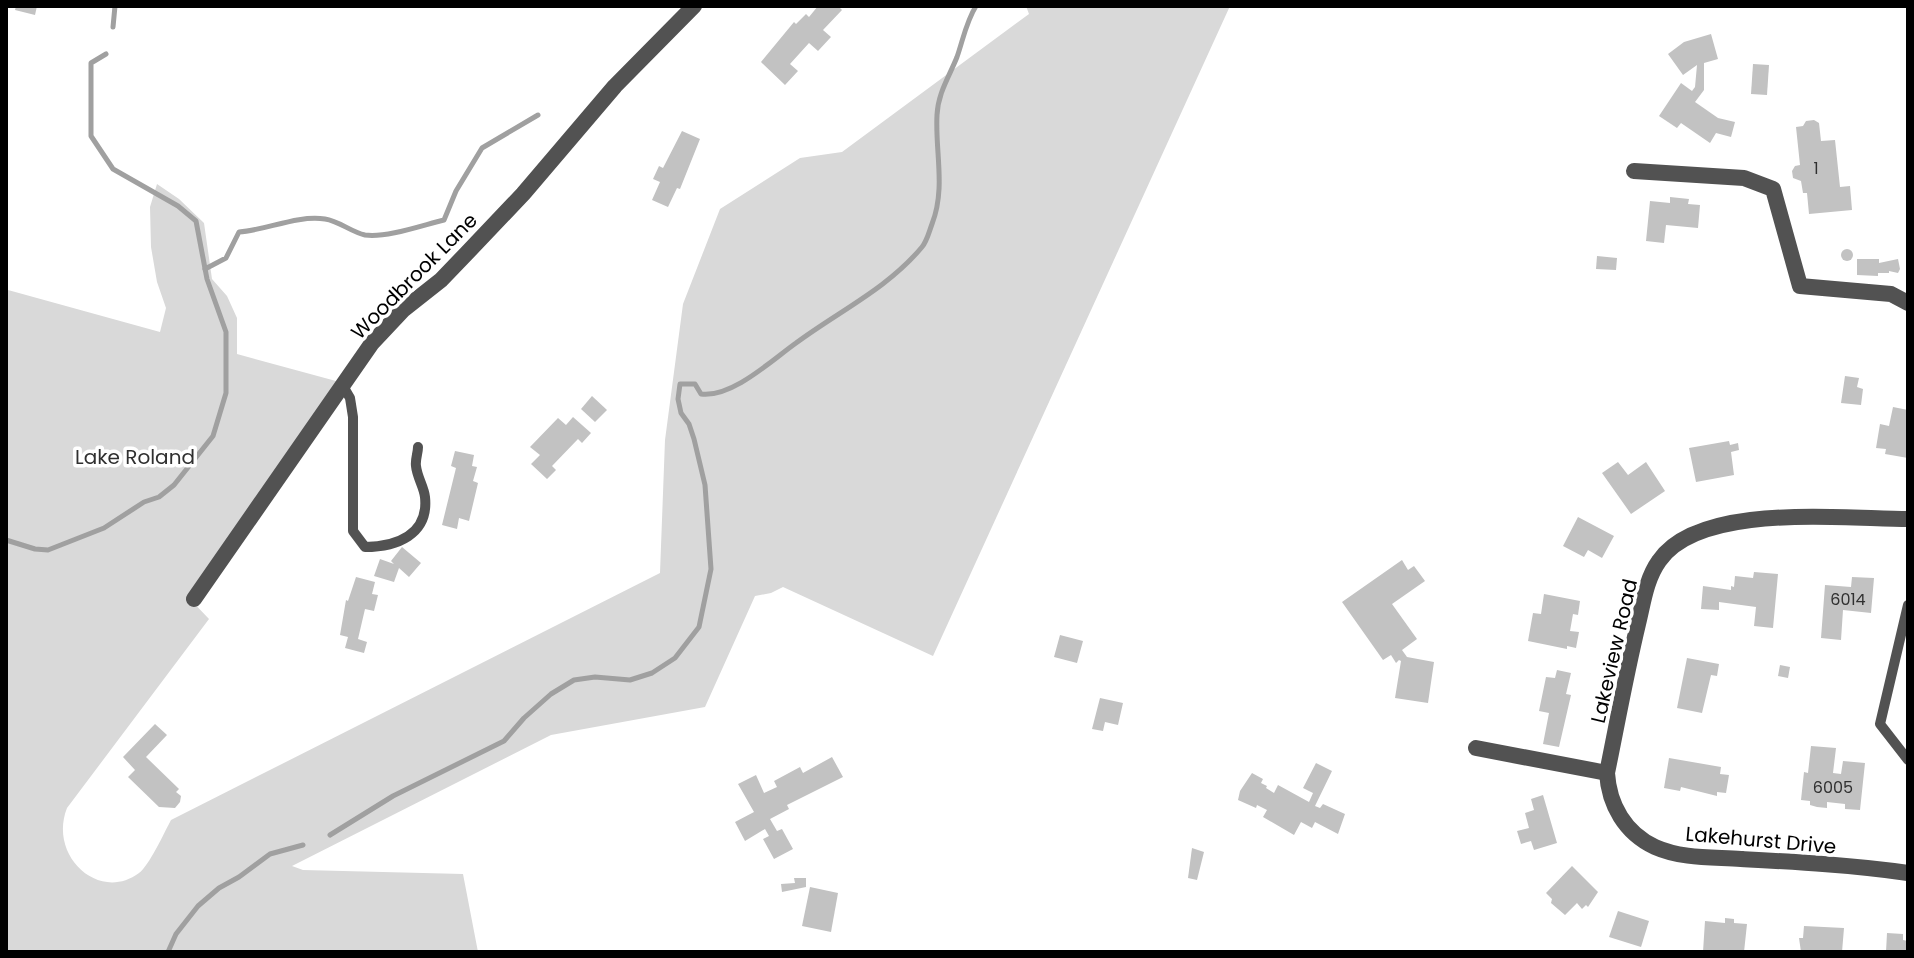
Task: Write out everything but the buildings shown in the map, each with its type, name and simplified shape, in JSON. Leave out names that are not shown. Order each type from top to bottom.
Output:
[{"type":"street","name":"Woodbrook Lane","points":[[194,599],[372,343],[403,310],[458,263],[523,194],[615,86],[694,6]]},
{"type":"street","points":[[1634,171],[1744,178],[1773,189],[1800,286],[1891,294],[1908,303]]},
{"type":"street","name":"Lakeview Road","points":[[1607,773],[1644,597],[1659,560],[1685,536],[1710,527],[1784,517],[1908,519]]},
{"type":"street","points":[[1476,748],[1607,773]]},
{"type":"street","name":"Lakehurst Drive","points":[[1607,773],[1608,791],[1617,812],[1630,830],[1654,846],[1673,853],[1908,873]]},
{"type":"lane","points":[[343,386],[350,398],[353,417],[353,531],[365,547],[405,541],[422,522],[426,498],[416,467],[418,447]]},
{"type":"lane","points":[[1908,605],[1880,724],[1908,760]]},
{"type":"lane","points":[[1896,745],[1908,740]]},
{"type":"green space","name":"Lake Roland","points":[[1026,6],[1230,6],[933,656],[783,587],[755,596],[705,707],[551,735],[292,866],[303,870],[463,874],[478,952],[6,952],[8,290],[160,332],[166,308],[157,282],[151,247],[150,207],[157,184],[179,199],[204,223],[212,279],[227,296],[237,318],[237,354],[347,384],[189,598],[209,619],[67,808],[63,826],[71,858],[81,870],[94,878],[108,882],[124,881],[143,869],[171,820],[660,573],[665,440],[683,304],[720,209],[800,158],[842,152],[1029,14]]},
{"type":"waterway","points":[[113,27],[115,6]]},
{"type":"waterway","points":[[330,835],[393,796],[504,741],[551,694],[574,680],[595,677],[630,680],[652,673],[675,658],[699,627],[711,569],[705,485],[694,439],[681,413],[678,399],[680,384],[695,384],[701,394],[713,394],[738,384],[878,287],[922,247],[932,224],[938,197],[939,99],[976,6]]},
{"type":"waterway","points":[[6,540],[48,550],[104,528],[144,502],[159,497],[174,485],[213,436],[226,393],[226,332],[207,279],[196,221],[178,206],[113,169],[91,136],[91,63],[106,54]]},
{"type":"waterway","points":[[205,269],[226,258],[239,232],[292,221],[325,219],[360,234],[374,235],[444,220],[456,191],[482,148],[538,115]]},
{"type":"waterway","points":[[168,952],[176,934],[198,906],[219,888],[270,854],[303,845]]}]
